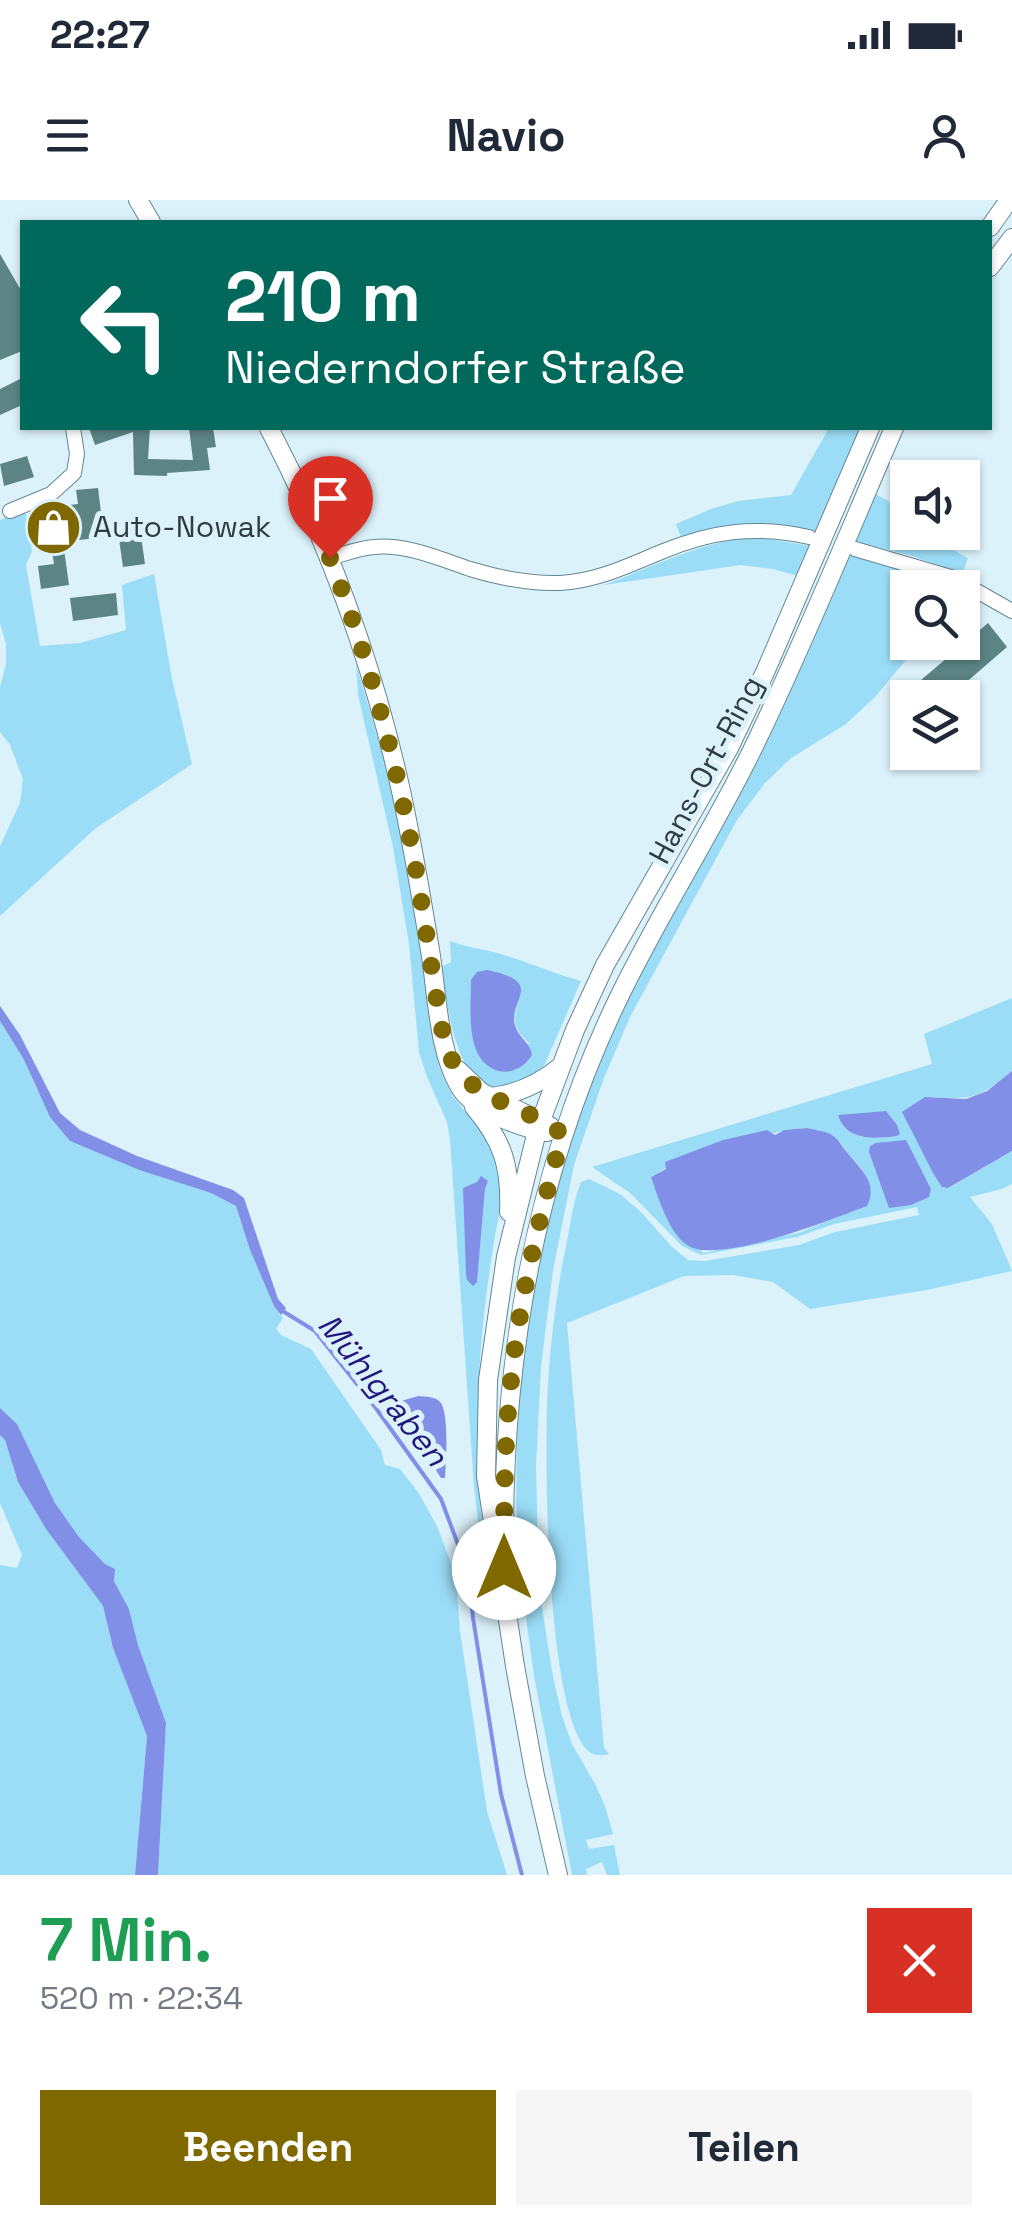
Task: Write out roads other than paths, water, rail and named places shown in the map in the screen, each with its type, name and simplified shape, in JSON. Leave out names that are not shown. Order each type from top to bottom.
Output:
[{"type":"main road","points":[[992,223],[1009,200]]},
{"type":"main road","points":[[992,264],[1012,238]]},
{"type":"main road","points":[[270,430],[330,558],[372,678],[416,870],[453,1075],[493,1132],[506,1164],[506,1257],[488,1380],[486,1476],[522,1710],[558,1875]]},
{"type":"main road","name":"Hans-Ort-Ring","points":[[506,1257],[539,1125],[560,1066],[605,965],[729,748],[869,430]]},
{"type":"main road","name":"Hans-Ort-Ring","points":[[505,1599],[504,1505],[510,1388],[526,1284],[563,1134],[619,997],[756,742],[893,430]]},
{"type":"main road","points":[[447,1053],[464,1077],[539,1125]]},
{"type":"main road","points":[[490,1096],[532,1086],[560,1066]]},
{"type":"main road","points":[[466,1097],[485,1109],[563,1134]]},
{"type":"street","points":[[10,512],[50,494],[74,473],[77,454],[73,430]]},
{"type":"street","points":[[330,558],[375,547],[394,547],[503,578],[562,583],[588,580],[674,547],[729,532],[783,531],[809,538]]},
{"type":"street","points":[[855,549],[954,578],[1012,611]]},
{"type":"water","points":[[487,970],[506,975],[521,987],[514,1018],[532,1055],[514,1070],[499,1071],[488,1066],[475,1046],[471,980],[477,972]]},
{"type":"water","points":[[0,1006],[20,1035],[60,1113],[80,1130],[137,1156],[233,1190],[244,1198],[278,1299],[286,1308],[281,1315],[250,1250],[236,1206],[70,1141],[50,1117],[23,1058],[0,1021]]},
{"type":"water","points":[[1012,1071],[1012,1151],[948,1188],[942,1187],[902,1112],[925,1097],[966,1099],[987,1091]]},
{"type":"water","points":[[886,1111],[897,1125],[897,1136],[871,1138],[854,1134],[838,1115]]},
{"type":"water","points":[[807,1128],[833,1136],[862,1170],[871,1190],[867,1206],[803,1230],[723,1250],[687,1245],[675,1232],[651,1177],[666,1169],[665,1162],[723,1140],[767,1130],[775,1135]]},
{"type":"water","points":[[906,1140],[931,1189],[929,1197],[889,1208],[870,1146]]},
{"type":"water","points":[[481,1176],[488,1181],[477,1282],[473,1286],[466,1274],[463,1188]]},
{"type":"water","points":[[418,1396],[436,1399],[444,1409],[445,1478],[441,1478],[395,1407],[398,1402]]},
{"type":"water","points":[[0,1408],[17,1424],[55,1503],[79,1537],[115,1569],[114,1581],[129,1609],[166,1723],[158,1875],[135,1875],[147,1736],[113,1648],[103,1606],[46,1529],[18,1482],[0,1435]]},
{"type":"waterway","name":"Mühlgraben","points":[[281,1310],[315,1331],[441,1499],[468,1571],[501,1794],[522,1875]]},
{"type":"place","name":"Auto-Nowak","points":[[54,527]]}]
